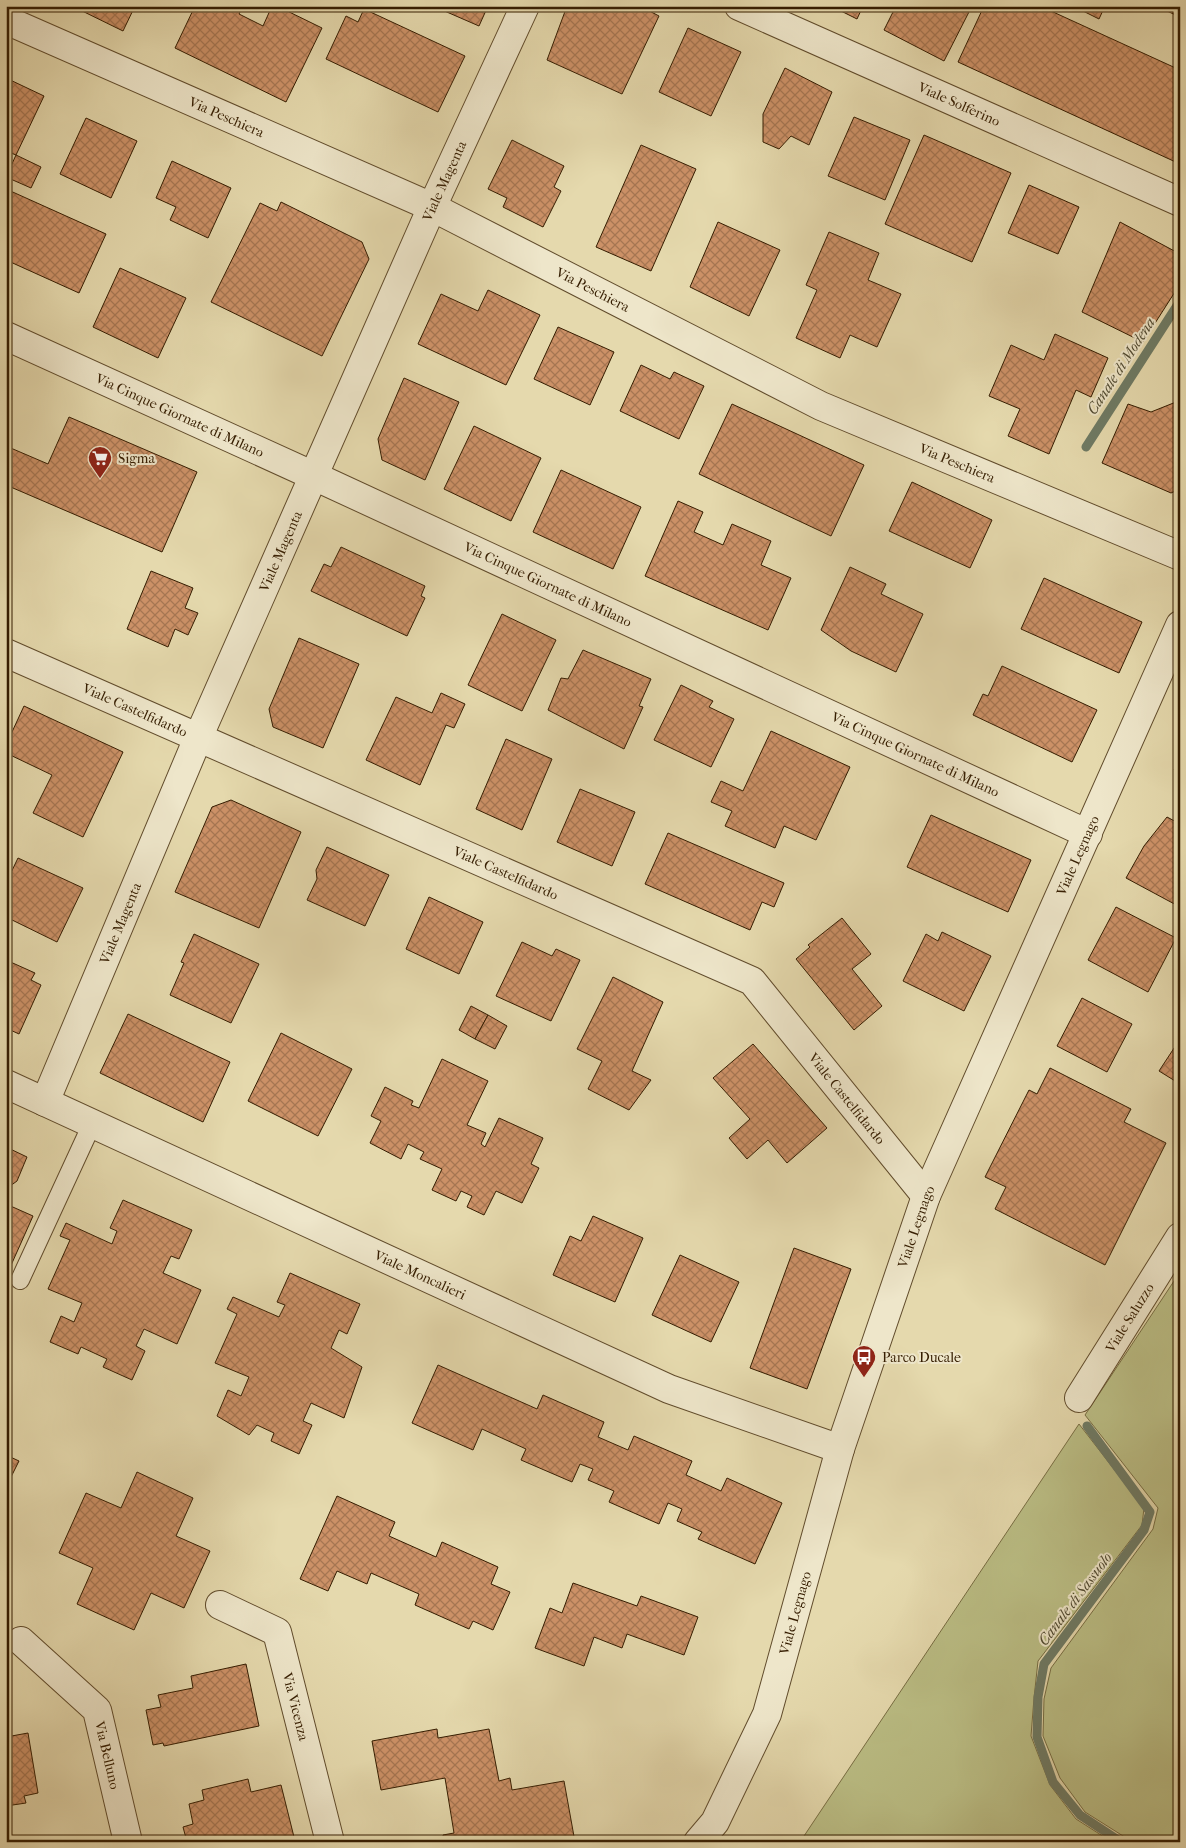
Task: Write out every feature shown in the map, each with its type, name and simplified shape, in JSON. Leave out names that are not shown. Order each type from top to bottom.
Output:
[{"type":"street","name":"Viale Magenta","points":[[46,1102],[198,738],[432,207],[525,6]]},
{"type":"street","name":"Viale Solferino","points":[[739,6],[1180,202]]},
{"type":"street","name":"Via Peschiera","points":[[6,20],[432,207],[821,406],[1180,556]]},
{"type":"street","name":"Via Cinque Giornate di Milano","points":[[6,336],[314,476],[1088,834]]},
{"type":"street","name":"Viale Legnago","points":[[698,1842],[715,1822],[767,1714],[840,1449],[926,1196],[1180,625]]},
{"type":"street","name":"Viale Castelfidardo","points":[[6,653],[752,982],[926,1196]]},
{"type":"street","name":"Viale Moncalieri","points":[[6,1084],[669,1389],[840,1449]]},
{"type":"street","name":"Viale Saluzzo","points":[[1079,1398],[1180,1238]]},
{"type":"street","name":"Via Vicenza","points":[[220,1605],[277,1632],[330,1842]]},
{"type":"street","name":"Via Belluno","points":[[21,1641],[97,1710],[128,1842]]},
{"type":"lane","points":[[20,1280],[92,1124]]},
{"type":"green space","points":[[1180,1272],[1180,1842],[1131,1841],[1085,1812],[1060,1778],[1043,1736],[1044,1699],[1051,1668],[1153,1529],[1158,1508],[1085,1415]]},
{"type":"green space","points":[[1079,1424],[1144,1508],[1142,1525],[1038,1661],[1031,1736],[1050,1785],[1076,1819],[1112,1842],[800,1842]]},
{"type":"building","points":[[72,6],[135,6],[123,31]]},
{"type":"building","points":[[195,6],[243,6],[239,14],[263,26],[272,6],[277,6],[322,28],[286,102],[175,48]]},
{"type":"building","points":[[433,6],[488,6],[479,26]]},
{"type":"building","points":[[567,6],[640,6],[659,16],[622,94],[547,60]]},
{"type":"building","points":[[831,6],[863,6],[857,19]]},
{"type":"building","points":[[896,6],[967,6],[971,8],[944,61],[884,30]]},
{"type":"building","points":[[984,6],[1040,6],[1180,70],[1180,164],[958,62]]},
{"type":"building","points":[[1073,6],[1105,6],[1099,19]]},
{"type":"building","points":[[1156,6],[1180,6],[1180,17]]},
{"type":"building","points":[[364,9],[465,56],[438,112],[326,59],[346,16],[358,22]]},
{"type":"building","points":[[688,28],[741,52],[711,116],[659,92]]},
{"type":"building","points":[[785,68],[832,92],[809,145],[791,136],[779,149],[763,142],[763,114]]},
{"type":"building","points":[[6,78],[44,96],[16,155],[6,151]]},
{"type":"building","points":[[854,117],[910,140],[885,200],[828,176]]},
{"type":"building","points":[[86,118],[137,141],[111,198],[60,174]]},
{"type":"building","points":[[924,135],[1011,173],[972,262],[885,224]]},
{"type":"building","points":[[512,140],[564,166],[554,187],[561,191],[543,227],[503,207],[507,198],[488,189]]},
{"type":"building","points":[[641,145],[696,169],[651,271],[596,247]]},
{"type":"building","points":[[16,155],[41,167],[31,188],[6,177]]},
{"type":"building","points":[[172,161],[231,188],[208,238],[170,220],[176,207],[156,198]]},
{"type":"building","points":[[1029,185],[1079,207],[1058,254],[1008,233]]},
{"type":"building","points":[[6,189],[106,234],[79,293],[6,260]]},
{"type":"building","points":[[281,202],[362,242],[369,259],[322,356],[211,302],[260,203],[277,211]]},
{"type":"building","points":[[718,222],[780,250],[749,316],[690,287]]},
{"type":"building","points":[[1120,222],[1180,254],[1180,284],[1143,342],[1082,312]]},
{"type":"building","points":[[829,232],[879,253],[868,280],[901,294],[877,347],[850,335],[840,358],[796,338],[817,290],[806,285]]},
{"type":"building","points":[[120,268],[186,298],[158,358],[93,327]]},
{"type":"building","points":[[488,290],[540,315],[506,385],[418,344],[441,294],[478,311]]},
{"type":"building","points":[[558,327],[614,352],[590,405],[534,379]]},
{"type":"building","points":[[1055,334],[1108,358],[1091,397],[1076,390],[1049,454],[1008,436],[1020,409],[989,396],[1011,345],[1044,360]]},
{"type":"building","points":[[641,365],[670,379],[674,372],[704,386],[679,439],[620,411]]},
{"type":"building","points":[[404,378],[459,402],[425,480],[382,460],[378,439]]},
{"type":"building","points":[[1176,402],[1180,411],[1180,489],[1171,493],[1102,463],[1128,404],[1151,412]]},
{"type":"building","points":[[732,404],[864,465],[831,536],[699,474]]},
{"type":"building","name":"Sigma","points":[[69,417],[197,472],[162,552],[6,485],[6,446],[48,464]]},
{"type":"building","points":[[474,426],[541,458],[511,521],[444,489]]},
{"type":"building","points":[[561,470],[641,507],[613,569],[533,532]]},
{"type":"building","points":[[912,482],[992,520],[970,568],[889,531]]},
{"type":"building","points":[[678,501],[703,512],[694,532],[723,545],[732,524],[771,541],[761,565],[791,578],[768,630],[645,576]]},
{"type":"building","points":[[341,547],[425,586],[421,596],[425,598],[407,636],[311,591],[324,564],[331,567]]},
{"type":"building","points":[[850,567],[886,584],[881,594],[923,614],[896,672],[851,651],[821,630]]},
{"type":"building","points":[[151,571],[193,588],[185,608],[198,613],[188,635],[175,629],[168,647],[127,629]]},
{"type":"building","points":[[1044,578],[1142,622],[1119,673],[1021,629]]},
{"type":"building","points":[[502,614],[556,640],[522,711],[468,685]]},
{"type":"building","points":[[299,638],[359,664],[323,748],[273,727],[269,709]]},
{"type":"building","points":[[583,650],[651,679],[639,706],[643,707],[624,749],[548,710],[561,678],[568,679]]},
{"type":"building","points":[[1002,666],[1097,710],[1072,762],[973,715],[983,694],[988,696]]},
{"type":"building","points":[[681,685],[713,701],[709,707],[734,719],[711,767],[654,740]]},
{"type":"building","points":[[441,693],[465,704],[454,728],[446,725],[420,785],[366,760],[396,697],[432,713]]},
{"type":"building","points":[[24,706],[123,752],[83,837],[33,813],[52,775],[6,753],[6,745]]},
{"type":"building","points":[[771,731],[850,767],[816,840],[784,826],[775,848],[725,826],[732,811],[711,802],[721,781],[743,791]]},
{"type":"building","points":[[506,739],[552,759],[522,830],[476,809]]},
{"type":"building","points":[[1180,760],[1180,774],[1174,770]]},
{"type":"building","points":[[580,789],[635,812],[612,866],[557,842]]},
{"type":"building","points":[[231,800],[301,832],[259,928],[175,892],[212,807]]},
{"type":"building","points":[[931,815],[1031,860],[1008,912],[907,867]]},
{"type":"building","points":[[1167,817],[1180,824],[1180,907],[1126,878],[1144,846]]},
{"type":"building","points":[[668,833],[784,883],[774,907],[762,902],[750,930],[645,884]]},
{"type":"building","points":[[327,847],[389,875],[365,926],[307,900],[317,879],[316,870]]},
{"type":"building","points":[[18,858],[83,888],[57,942],[6,917],[6,883]]},
{"type":"building","points":[[429,897],[483,922],[459,974],[406,949]]},
{"type":"building","points":[[1116,907],[1176,938],[1148,992],[1088,960]]},
{"type":"building","points":[[842,918],[871,954],[852,969],[882,1006],[854,1030],[796,959],[810,947],[808,945]]},
{"type":"building","points":[[942,932],[991,956],[964,1011],[903,981],[926,934],[938,941]]},
{"type":"building","points":[[194,934],[259,964],[231,1023],[170,995],[184,963],[181,962]]},
{"type":"building","points":[[522,942],[552,956],[556,949],[580,960],[551,1021],[496,996]]},
{"type":"building","points":[[6,960],[35,973],[31,980],[41,985],[19,1034],[6,1028]]},
{"type":"building","points":[[613,977],[663,1002],[632,1071],[651,1080],[629,1110],[588,1089],[602,1061],[577,1049]]},
{"type":"building","points":[[1082,998],[1132,1024],[1107,1072],[1057,1046]]},
{"type":"building","points":[[471,1006],[488,1015],[475,1039],[459,1030]]},
{"type":"building","points":[[128,1014],[230,1062],[203,1122],[100,1073]]},
{"type":"building","points":[[488,1015],[507,1026],[495,1049],[475,1039]]},
{"type":"building","points":[[281,1033],[352,1069],[318,1136],[248,1101]]},
{"type":"building","points":[[1180,1039],[1180,1084],[1159,1071]]},
{"type":"building","points":[[753,1044],[827,1128],[787,1163],[768,1140],[747,1159],[729,1138],[750,1119],[713,1078]]},
{"type":"building","points":[[442,1059],[488,1081],[467,1125],[486,1133],[481,1144],[485,1147],[499,1118],[543,1138],[531,1164],[539,1168],[522,1203],[496,1191],[484,1215],[467,1207],[472,1196],[461,1191],[456,1201],[432,1190],[442,1169],[420,1159],[424,1152],[408,1144],[401,1159],[370,1143],[381,1121],[371,1116],[385,1087],[413,1101],[411,1105],[419,1108]]},
{"type":"building","points":[[1050,1068],[1131,1109],[1124,1122],[1166,1143],[1105,1265],[995,1209],[1006,1187],[985,1177],[1029,1090],[1037,1094]]},
{"type":"building","points":[[6,1147],[27,1157],[17,1181],[6,1189]]},
{"type":"building","points":[[123,1200],[192,1230],[179,1259],[171,1256],[163,1273],[201,1290],[177,1344],[144,1329],[136,1346],[145,1351],[132,1380],[103,1367],[107,1359],[81,1347],[78,1354],[50,1342],[61,1316],[74,1322],[82,1303],[48,1289],[70,1240],[60,1236],[66,1223],[112,1244],[117,1231],[110,1228]]},
{"type":"building","points":[[6,1204],[33,1216],[8,1272],[6,1272]]},
{"type":"building","points":[[593,1216],[643,1238],[615,1302],[553,1275],[570,1236],[581,1241]]},
{"type":"building","points":[[794,1248],[851,1269],[807,1389],[750,1368]]},
{"type":"building","points":[[680,1255],[739,1282],[711,1342],[652,1315]]},
{"type":"building","points":[[290,1273],[360,1304],[347,1334],[339,1330],[331,1348],[362,1367],[344,1418],[311,1403],[303,1421],[312,1425],[299,1454],[271,1441],[274,1433],[257,1425],[249,1435],[217,1416],[228,1390],[241,1396],[249,1377],[215,1363],[237,1314],[227,1309],[233,1297],[279,1317],[285,1305],[277,1302]]},
{"type":"building","points":[[438,1365],[537,1409],[543,1395],[604,1422],[598,1437],[628,1450],[634,1436],[692,1461],[686,1475],[721,1491],[727,1478],[782,1503],[755,1564],[698,1539],[702,1532],[677,1521],[682,1509],[668,1503],[659,1524],[609,1502],[614,1491],[588,1480],[593,1469],[580,1464],[572,1482],[521,1460],[526,1449],[482,1429],[473,1450],[412,1423]]},
{"type":"building","points":[[6,1455],[19,1461],[6,1487]]},
{"type":"building","points":[[137,1472],[193,1498],[176,1536],[210,1551],[184,1608],[151,1593],[134,1630],[77,1604],[93,1568],[59,1553],[86,1493],[121,1508]]},
{"type":"building","points":[[337,1496],[395,1522],[389,1536],[436,1557],[442,1542],[498,1567],[491,1584],[510,1592],[493,1630],[473,1621],[469,1629],[415,1605],[419,1594],[371,1573],[367,1584],[337,1571],[328,1591],[300,1579]]},
{"type":"building","points":[[573,1583],[637,1606],[641,1596],[698,1617],[684,1655],[627,1634],[622,1648],[594,1637],[584,1666],[535,1648],[550,1608],[562,1613]]},
{"type":"building","points":[[246,1664],[259,1726],[164,1746],[163,1743],[153,1745],[146,1710],[161,1707],[158,1695],[193,1688],[191,1676]]},
{"type":"building","points":[[437,1729],[438,1738],[489,1729],[499,1781],[510,1778],[512,1790],[564,1781],[575,1842],[444,1842],[443,1835],[454,1833],[445,1778],[381,1790],[372,1741]]},
{"type":"building","points":[[28,1733],[38,1793],[24,1796],[26,1803],[6,1806],[6,1737]]},
{"type":"building","points":[[248,1779],[251,1792],[281,1785],[294,1837],[275,1842],[187,1842],[183,1827],[193,1824],[189,1804],[204,1800],[202,1790]]},
{"type":"waterway","name":"Canale di Modena","points":[[1086,447],[1180,301]]},
{"type":"waterway","name":"Canale di Sassuolo","points":[[1087,1426],[1150,1512],[1144,1530],[1044,1664],[1038,1697],[1037,1737],[1053,1782],[1080,1815],[1121,1842]]},
{"type":"place","name":"Sigma","points":[[100,479]]},
{"type":"place","name":"Parco Ducale","points":[[864,1378]]}]
